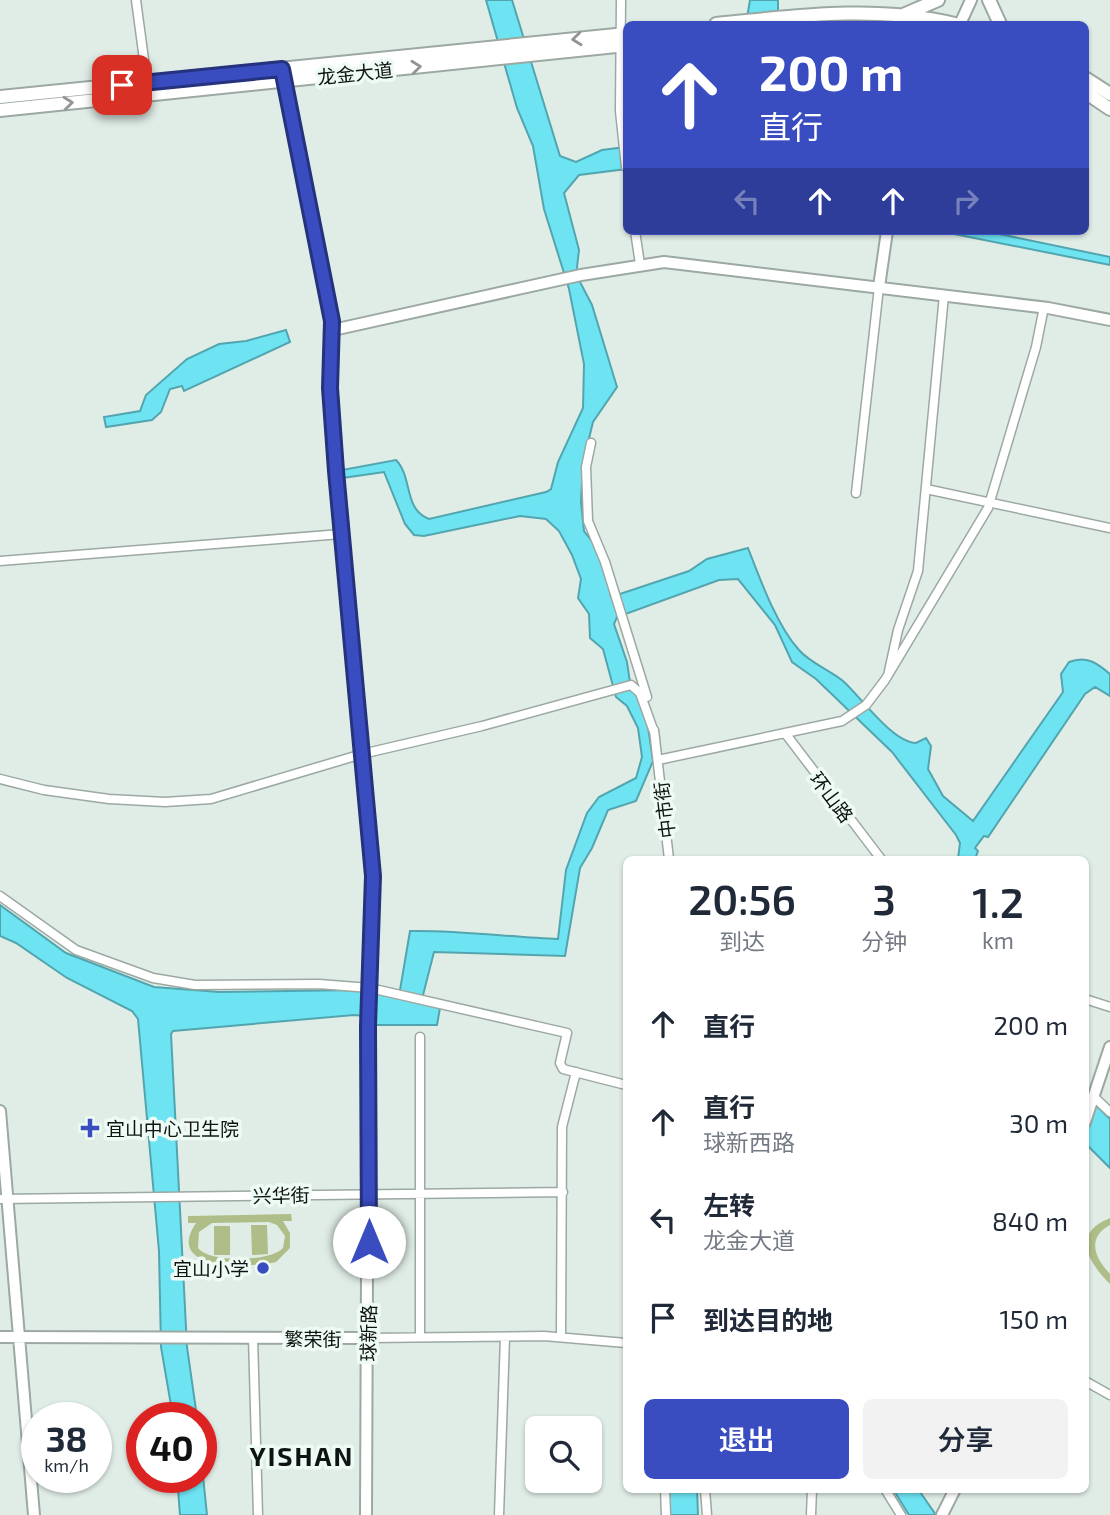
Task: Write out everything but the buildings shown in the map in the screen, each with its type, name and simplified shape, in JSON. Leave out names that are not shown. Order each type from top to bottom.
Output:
[{"type":"main road","points":[[902,15],[938,0]]},
{"type":"main road","points":[[989,0],[999,21]]},
{"type":"main road","points":[[753,21],[843,13],[902,15],[939,21]]},
{"type":"main road","name":"龙金大道","points":[[0,110],[283,75],[623,40]]},
{"type":"main road","name":"龙金大道","points":[[0,97],[147,82],[283,75]]},
{"type":"main road","points":[[1089,81],[1110,94]]},
{"type":"main road","points":[[1089,95],[1110,109]]},
{"type":"street","points":[[136,0],[147,82]]},
{"type":"street","points":[[621,0],[623,40]]},
{"type":"street","points":[[959,21],[971,0]]},
{"type":"street","name":"球新路","points":[[283,75],[333,330],[330,388],[373,876],[368,1026],[366,1515]]},
{"type":"street","points":[[636,235],[640,264]]},
{"type":"street","points":[[856,493],[886,235]]},
{"type":"street","points":[[333,330],[580,275],[640,264],[691,263],[1044,307],[1110,320]]},
{"type":"street","points":[[888,676],[898,630],[917,578],[944,295]]},
{"type":"street","points":[[658,760],[852,716],[866,705],[888,676],[991,502],[1036,348],[1044,307]]},
{"type":"street","points":[[591,443],[586,467],[586,515],[616,596],[652,716],[654,732]]},
{"type":"street","points":[[926,489],[1110,528]]},
{"type":"street","points":[[0,561],[341,534]]},
{"type":"street","points":[[0,779],[89,797],[195,801],[244,791],[362,754],[482,726],[631,685],[640,693],[654,732]]},
{"type":"street","name":"中市街","points":[[654,732],[669,856]]},
{"type":"street","name":"环山路","points":[[785,733],[879,856]]},
{"type":"street","points":[[0,896],[76,950],[153,978],[195,985],[319,984],[397,992],[425,998],[567,1033],[560,1063],[563,1069],[623,1084]]},
{"type":"street","points":[[1089,1000],[1110,1007]]},
{"type":"street","points":[[420,1037],[420,1337]]},
{"type":"street","points":[[1089,1110],[1110,1046]]},
{"type":"street","points":[[561,1337],[562,1127],[576,1072]]},
{"type":"street","points":[[1093,1097],[1110,1112]]},
{"type":"street","points":[[0,1111],[4,1199],[20,1337],[34,1515]]},
{"type":"street","name":"兴华街","points":[[4,1199],[563,1192]]},
{"type":"street","name":"繁荣街","points":[[0,1337],[561,1337],[623,1343]]},
{"type":"street","points":[[499,1515],[505,1337]]},
{"type":"street","points":[[253,1338],[258,1515]]},
{"type":"street","points":[[1089,1383],[1110,1395]]},
{"type":"street","points":[[665,1493],[666,1515]]},
{"type":"street","points":[[705,1493],[707,1515]]},
{"type":"street","points":[[811,1515],[812,1493]]},
{"type":"street","points":[[887,1493],[901,1515]]},
{"type":"street","points":[[942,1515],[952,1493]]},
{"type":"green space","points":[[291,1214],[292,1221],[283,1221],[290,1233],[290,1248],[276,1262],[248,1265],[214,1263],[191,1251],[189,1239],[196,1223],[188,1223],[188,1216]],"holes":[[[269,1222],[277,1225],[285,1236],[283,1248],[266,1256],[227,1258],[204,1253],[198,1248],[199,1232],[212,1223]]]},
{"type":"green space","points":[[1110,1218],[1110,1225],[1098,1236],[1095,1248],[1100,1261],[1110,1274],[1110,1284],[1089,1255],[1089,1235]]},
{"type":"green space","points":[[251,1225],[267,1225],[268,1254],[252,1255]]},
{"type":"green space","points":[[214,1226],[230,1226],[230,1255],[214,1255]]},
{"type":"water","points":[[486,0],[512,0],[560,156],[576,162],[602,150],[623,147],[623,169],[579,175],[564,193],[579,250],[577,267],[580,282],[592,305],[617,387],[593,422],[583,463],[581,502],[584,531],[594,544],[606,572],[611,597],[689,571],[707,559],[748,548],[776,615],[799,650],[843,681],[877,718],[897,735],[916,743],[926,738],[931,746],[928,769],[943,796],[973,821],[1063,692],[1061,674],[1069,662],[1081,659],[1091,661],[1110,674],[1110,696],[1095,687],[1085,694],[988,837],[984,836],[975,848],[978,851],[976,856],[958,856],[960,843],[956,835],[892,752],[816,679],[792,662],[775,625],[738,579],[719,580],[617,617],[614,624],[627,662],[631,689],[639,699],[648,727],[653,761],[636,801],[608,810],[592,848],[580,868],[565,956],[434,952],[422,999],[440,1008],[437,1025],[375,1025],[374,1017],[354,1015],[173,1031],[171,1034],[187,1347],[195,1402],[170,1402],[161,1347],[159,1251],[138,1019],[132,1011],[67,978],[16,943],[0,936],[0,905],[66,953],[154,987],[219,992],[358,990],[399,996],[410,931],[558,939],[566,870],[587,813],[599,797],[636,778],[642,757],[638,728],[627,706],[616,697],[603,649],[590,638],[589,614],[578,598],[581,579],[572,555],[559,531],[546,519],[520,516],[424,536],[414,535],[405,524],[384,472],[342,478],[342,470],[396,460],[405,475],[415,508],[429,519],[551,489],[558,462],[583,408],[584,364],[569,289],[544,209],[533,146],[517,108]]},
{"type":"water","points":[[750,0],[778,0],[778,21],[746,21]]},
{"type":"water","points":[[959,235],[1004,235],[1110,257],[1110,265]]},
{"type":"water","points":[[286,330],[290,342],[184,391],[182,386],[170,389],[161,412],[152,420],[106,427],[104,417],[140,411],[146,395],[187,359],[219,344],[246,341]]},
{"type":"water","points":[[1089,1098],[1110,1119],[1110,1168],[1089,1147]]},
{"type":"water","points":[[178,1493],[205,1493],[207,1515],[180,1515]]},
{"type":"water","points":[[668,1493],[697,1493],[698,1515],[670,1515]]},
{"type":"water","points":[[895,1493],[921,1493],[936,1515],[909,1515]]},
{"type":"place","name":"宜山中心卫生院","points":[[90,1128]]},
{"type":"place","name":"宜山小学","points":[[263,1268]]},
{"type":"district","name":"YISHAN","points":[[302,1455]]},
{"type":"route","points":[[122,85],[282,69],[333,334],[330,388],[336,471],[373,876],[368,1026],[369,1242]]}]
